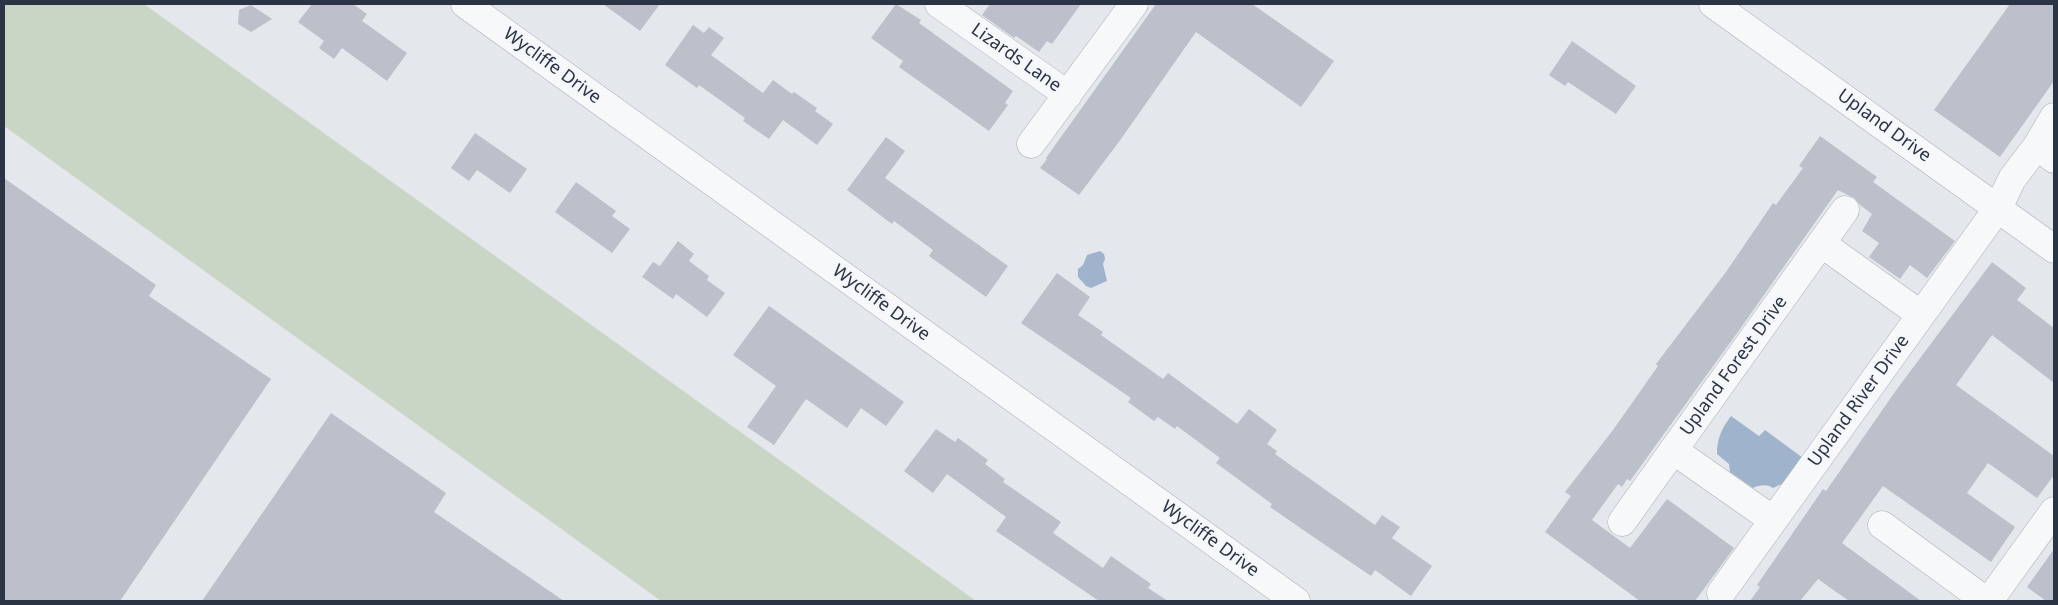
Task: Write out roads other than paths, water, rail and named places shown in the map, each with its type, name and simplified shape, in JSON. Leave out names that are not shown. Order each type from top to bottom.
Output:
[{"type":"street","name":"Lizards Lane","points":[[939,4],[1068,95]]},
{"type":"street","points":[[1031,144],[1134,4]]},
{"type":"street","name":"Upland Drive","points":[[1713,4],[2054,249]]},
{"type":"street","name":"Wycliffe Drive","points":[[482,9],[1296,601]]},
{"type":"street","name":"Upland River Drive","points":[[1721,593],[1998,208],[2012,179],[2046,152],[2054,116]]},
{"type":"street","name":"Upland Forest Drive","points":[[1622,522],[1845,210]]},
{"type":"street","points":[[1821,243],[1921,314]]},
{"type":"street","points":[[1673,450],[1773,520]]},
{"type":"street","points":[[1882,525],[1987,601],[2054,511]]},
{"type":"water","points":[[1100,251],[1104,254],[1103,264],[1107,281],[1091,288],[1086,286],[1078,277],[1078,269],[1083,265],[1087,255]]},
{"type":"water","points":[[1731,416],[1759,436],[1765,430],[1803,458],[1784,483],[1773,488],[1763,485],[1753,488],[1730,472],[1729,464],[1717,454],[1721,433]]}]
